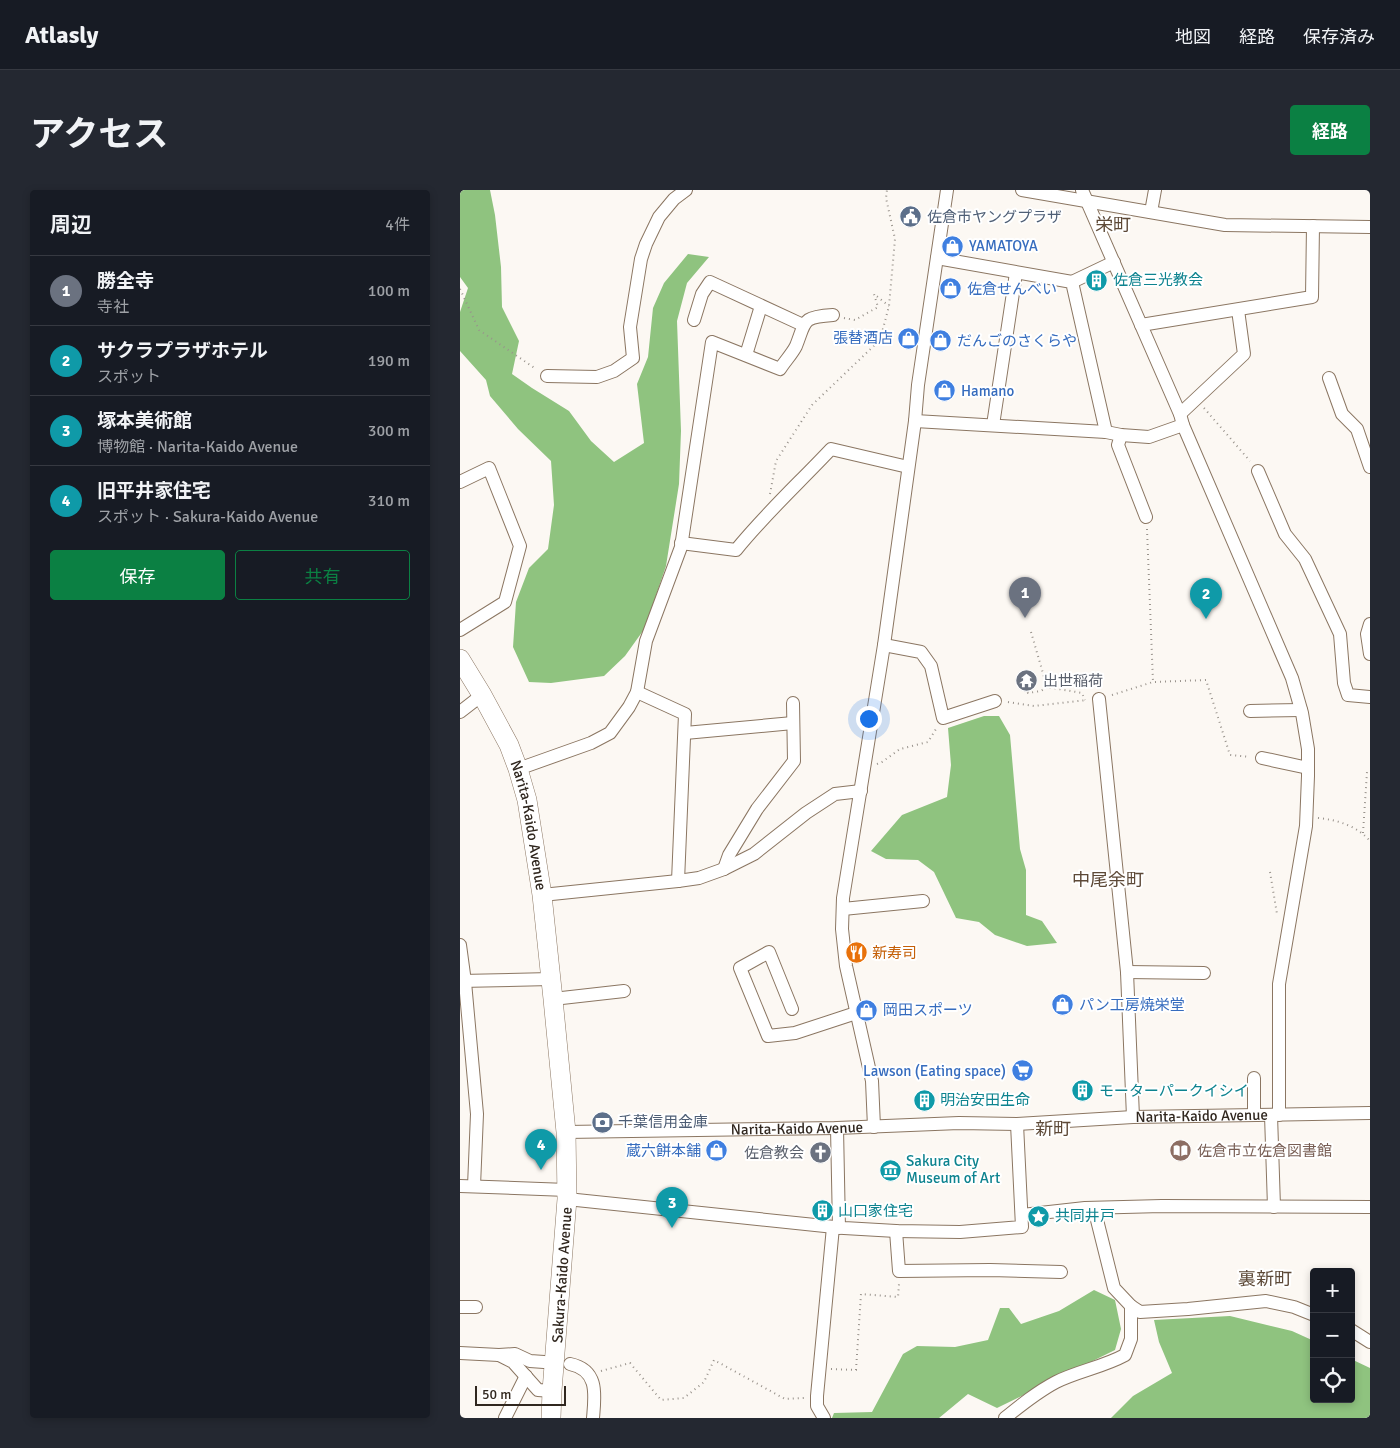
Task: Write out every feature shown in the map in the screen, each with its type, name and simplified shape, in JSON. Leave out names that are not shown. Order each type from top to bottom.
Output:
[{"type":"highway","name":"Narita-Kaido Avenue","points":[[460,659],[482,694],[508,746],[518,769],[527,800],[542,895],[566,1132]]},
{"type":"highway","name":"Sakura-Kaido Avenue","points":[[551,1418],[564,1261],[567,1194],[566,1132]]},
{"type":"street","points":[[547,376],[597,377],[614,371],[633,358],[630,327],[641,259],[659,217],[674,199],[686,190]]},
{"type":"street","points":[[874,1127],[872,1082],[866,1047],[856,1013],[846,966],[842,929],[843,898],[866,766],[884,645],[919,394],[918,385],[947,190]]},
{"type":"street","points":[[1022,190],[1084,196],[1151,212],[1225,225],[1370,226]]},
{"type":"street","points":[[1151,212],[1155,190]]},
{"type":"street","points":[[1084,196],[1141,324],[1292,678],[1301,710],[1308,749],[1306,817],[1279,984],[1274,1207]]},
{"type":"street","points":[[1141,324],[1238,310],[1312,296],[1313,226]]},
{"type":"street","points":[[937,258],[1072,282],[1114,262]]},
{"type":"street","points":[[993,425],[1016,273]]},
{"type":"street","points":[[694,320],[702,294],[710,282],[803,325]]},
{"type":"street","points":[[1072,282],[1106,432]]},
{"type":"street","points":[[746,355],[761,306]]},
{"type":"street","points":[[915,421],[1149,436],[1182,420],[1196,399],[1244,354],[1238,310]]},
{"type":"street","points":[[518,769],[591,743],[610,733],[629,707],[637,692],[646,641],[682,543],[712,342],[780,369],[795,347],[806,321],[819,316],[833,315]]},
{"type":"street","points":[[1329,378],[1342,414],[1357,430],[1370,466]]},
{"type":"street","points":[[1121,435],[1118,445],[1146,517]]},
{"type":"street","points":[[682,543],[736,550],[765,516],[786,497],[831,449],[908,467]]},
{"type":"street","points":[[460,482],[489,468],[520,546],[505,602],[460,630]]},
{"type":"street","points":[[1258,471],[1285,534],[1305,560],[1340,634],[1344,683],[1348,696],[1370,697]]},
{"type":"street","points":[[1370,624],[1367,634],[1370,654]]},
{"type":"street","points":[[884,645],[921,652],[931,666],[943,718],[995,701]]},
{"type":"street","points":[[637,692],[685,714],[678,881]]},
{"type":"street","points":[[460,712],[482,694]]},
{"type":"street","points":[[1099,699],[1127,972],[1133,1117]]},
{"type":"street","points":[[724,869],[729,855],[757,809],[794,761],[793,703]]},
{"type":"street","points":[[1250,711],[1301,710]]},
{"type":"street","points":[[685,733],[793,723]]},
{"type":"street","points":[[1262,758],[1308,768]]},
{"type":"street","points":[[542,895],[699,878],[724,869],[754,854],[806,813],[835,794],[861,791]]},
{"type":"street","points":[[843,909],[923,901]]},
{"type":"street","points":[[460,945],[477,1114],[474,1186]]},
{"type":"street","points":[[792,1009],[769,952],[740,968],[768,1036],[795,1033],[856,1013]]},
{"type":"street","points":[[1127,972],[1204,973]]},
{"type":"street","points":[[463,982],[551,979]]},
{"type":"street","points":[[553,999],[624,991]]},
{"type":"street","points":[[1254,1078],[1254,1115]]},
{"type":"street","name":"Narita-Kaido Avenue","points":[[566,1132],[837,1128],[959,1123],[1017,1124],[1133,1117],[1370,1113]]},
{"type":"street","points":[[460,1186],[567,1194],[836,1227],[896,1231],[960,1232],[1022,1227],[1017,1124]]},
{"type":"street","points":[[824,1418],[817,1406],[817,1396],[836,1227],[837,1128]]},
{"type":"street","points":[[1022,1215],[1094,1208],[1162,1206],[1370,1207]]},
{"type":"street","points":[[1094,1208],[1114,1288],[1131,1306],[1140,1312],[1266,1301],[1310,1314]]},
{"type":"street","points":[[896,1231],[900,1271],[990,1270],[1061,1272]]},
{"type":"street","points":[[1005,1418],[1031,1397],[1057,1382],[1111,1363],[1125,1355],[1131,1340],[1131,1306]]},
{"type":"street","points":[[460,1307],[476,1308]]},
{"type":"street","points":[[1355,1333],[1370,1342]]},
{"type":"street","points":[[460,1353],[516,1354],[530,1361],[544,1362]]},
{"type":"street","points":[[499,1355],[513,1362],[538,1390],[552,1391]]},
{"type":"street","points":[[570,1364],[580,1366],[589,1374],[595,1394],[593,1418]]},
{"type":"street","points":[[505,1418],[526,1376]]},
{"type":"path","points":[[765,516],[776,461],[812,405],[880,340],[889,306],[895,238],[886,198],[888,190]]},
{"type":"path","points":[[460,289],[479,330],[547,376]]},
{"type":"path","points":[[833,315],[855,320],[878,307],[874,294],[889,306]]},
{"type":"path","points":[[1196,399],[1258,471]]},
{"type":"path","points":[[1146,517],[1153,682]]},
{"type":"path","points":[[1031,632],[1047,687]]},
{"type":"path","points":[[995,701],[1034,706],[1099,699],[1133,690],[1153,682],[1206,680],[1230,756],[1262,758]]},
{"type":"path","points":[[1026,688],[1028,693],[1041,691],[1047,687],[1082,693],[1085,700]]},
{"type":"path","points":[[866,766],[882,762],[900,749],[928,742],[943,718]]},
{"type":"path","points":[[1363,833],[1367,772],[1370,772]]},
{"type":"path","points":[[1306,817],[1335,820],[1363,833],[1370,841]]},
{"type":"path","points":[[1270,872],[1278,917]]},
{"type":"path","points":[[820,1369],[856,1370],[861,1294],[898,1297],[900,1271]]},
{"type":"path","points":[[589,1374],[630,1363],[661,1400],[684,1398],[704,1382],[714,1360],[786,1399],[817,1396]]},
{"type":"green space","points":[[460,190],[490,190],[501,267],[502,307],[519,341],[512,374],[569,411],[591,441],[614,462],[644,443],[637,384],[648,357],[653,308],[664,283],[688,254],[709,257],[687,283],[677,321],[681,431],[679,484],[666,566],[645,628],[625,656],[604,676],[551,683],[529,682],[513,647],[516,602],[529,568],[548,549],[554,505],[551,461],[518,429],[490,396],[486,380],[460,351],[460,312],[468,288],[460,277]]},
{"type":"green space","points":[[984,716],[999,716],[1010,735],[1020,849],[1026,870],[1026,915],[1042,921],[1057,943],[1027,946],[995,935],[979,922],[956,918],[934,872],[918,860],[886,859],[871,851],[902,815],[947,797],[951,765],[948,728]]},
{"type":"green space","points":[[1094,1290],[1115,1300],[1121,1329],[1115,1350],[997,1408],[968,1394],[939,1418],[832,1418],[834,1413],[872,1412],[903,1354],[917,1346],[955,1347],[988,1340],[1000,1308],[1009,1308],[1021,1324],[1059,1311]]},
{"type":"green space","points":[[1230,1316],[1292,1331],[1310,1339],[1310,1403],[1355,1403],[1355,1361],[1370,1368],[1370,1418],[1111,1418],[1133,1396],[1172,1373],[1159,1342],[1154,1320]]},
{"type":"place","name":"佐倉市ヤングプラザ","points":[[911,217]]},
{"type":"place","name":"YAMATOYA","points":[[953,246]]},
{"type":"place","name":"佐倉三光教会","points":[[1097,280]]},
{"type":"place","name":"佐倉せんべい","points":[[951,289]]},
{"type":"place","name":"張替酒店","points":[[909,338]]},
{"type":"place","name":"だんごのさくらや","points":[[941,341]]},
{"type":"place","name":"Hamano","points":[[945,391]]},
{"type":"place","name":"勝全寺","points":[[1025,618]]},
{"type":"place","name":"サクラプラザホテル","points":[[1206,619]]},
{"type":"place","name":"出世稲荷","points":[[1027,681]]},
{"type":"place","name":"新寿司","points":[[856,953]]},
{"type":"place","name":"パン工房焼栄堂","points":[[1063,1005]]},
{"type":"place","name":"岡田スポーツ","points":[[867,1010]]},
{"type":"place","name":"Lawson (Eating space)","points":[[1022,1071]]},
{"type":"place","name":"モーターパークイシイ","points":[[1083,1091]]},
{"type":"place","name":"明治安田生命","points":[[924,1100]]},
{"type":"place","name":"千葉信用金庫","points":[[602,1122]]},
{"type":"place","name":"蔵六餅本舗","points":[[717,1151]]},
{"type":"place","name":"佐倉市立佐倉図書館","points":[[1181,1151]]},
{"type":"place","name":"佐倉教会","points":[[820,1153]]},
{"type":"place","name":"旧平井家住宅","points":[[541,1170]]},
{"type":"place","name":"Sakura City Museum of Art","points":[[890,1170]]},
{"type":"place","name":"山口家住宅","points":[[822,1211]]},
{"type":"place","name":"共同井戸","points":[[1039,1216]]},
{"type":"place","name":"塚本美術館","points":[[672,1228]]},
{"type":"district","name":"栄町","points":[[1113,225]]},
{"type":"district","name":"中尾余町","points":[[1108,880]]},
{"type":"district","name":"新町","points":[[1053,1129]]},
{"type":"district","name":"裏新町","points":[[1265,1279]]}]
